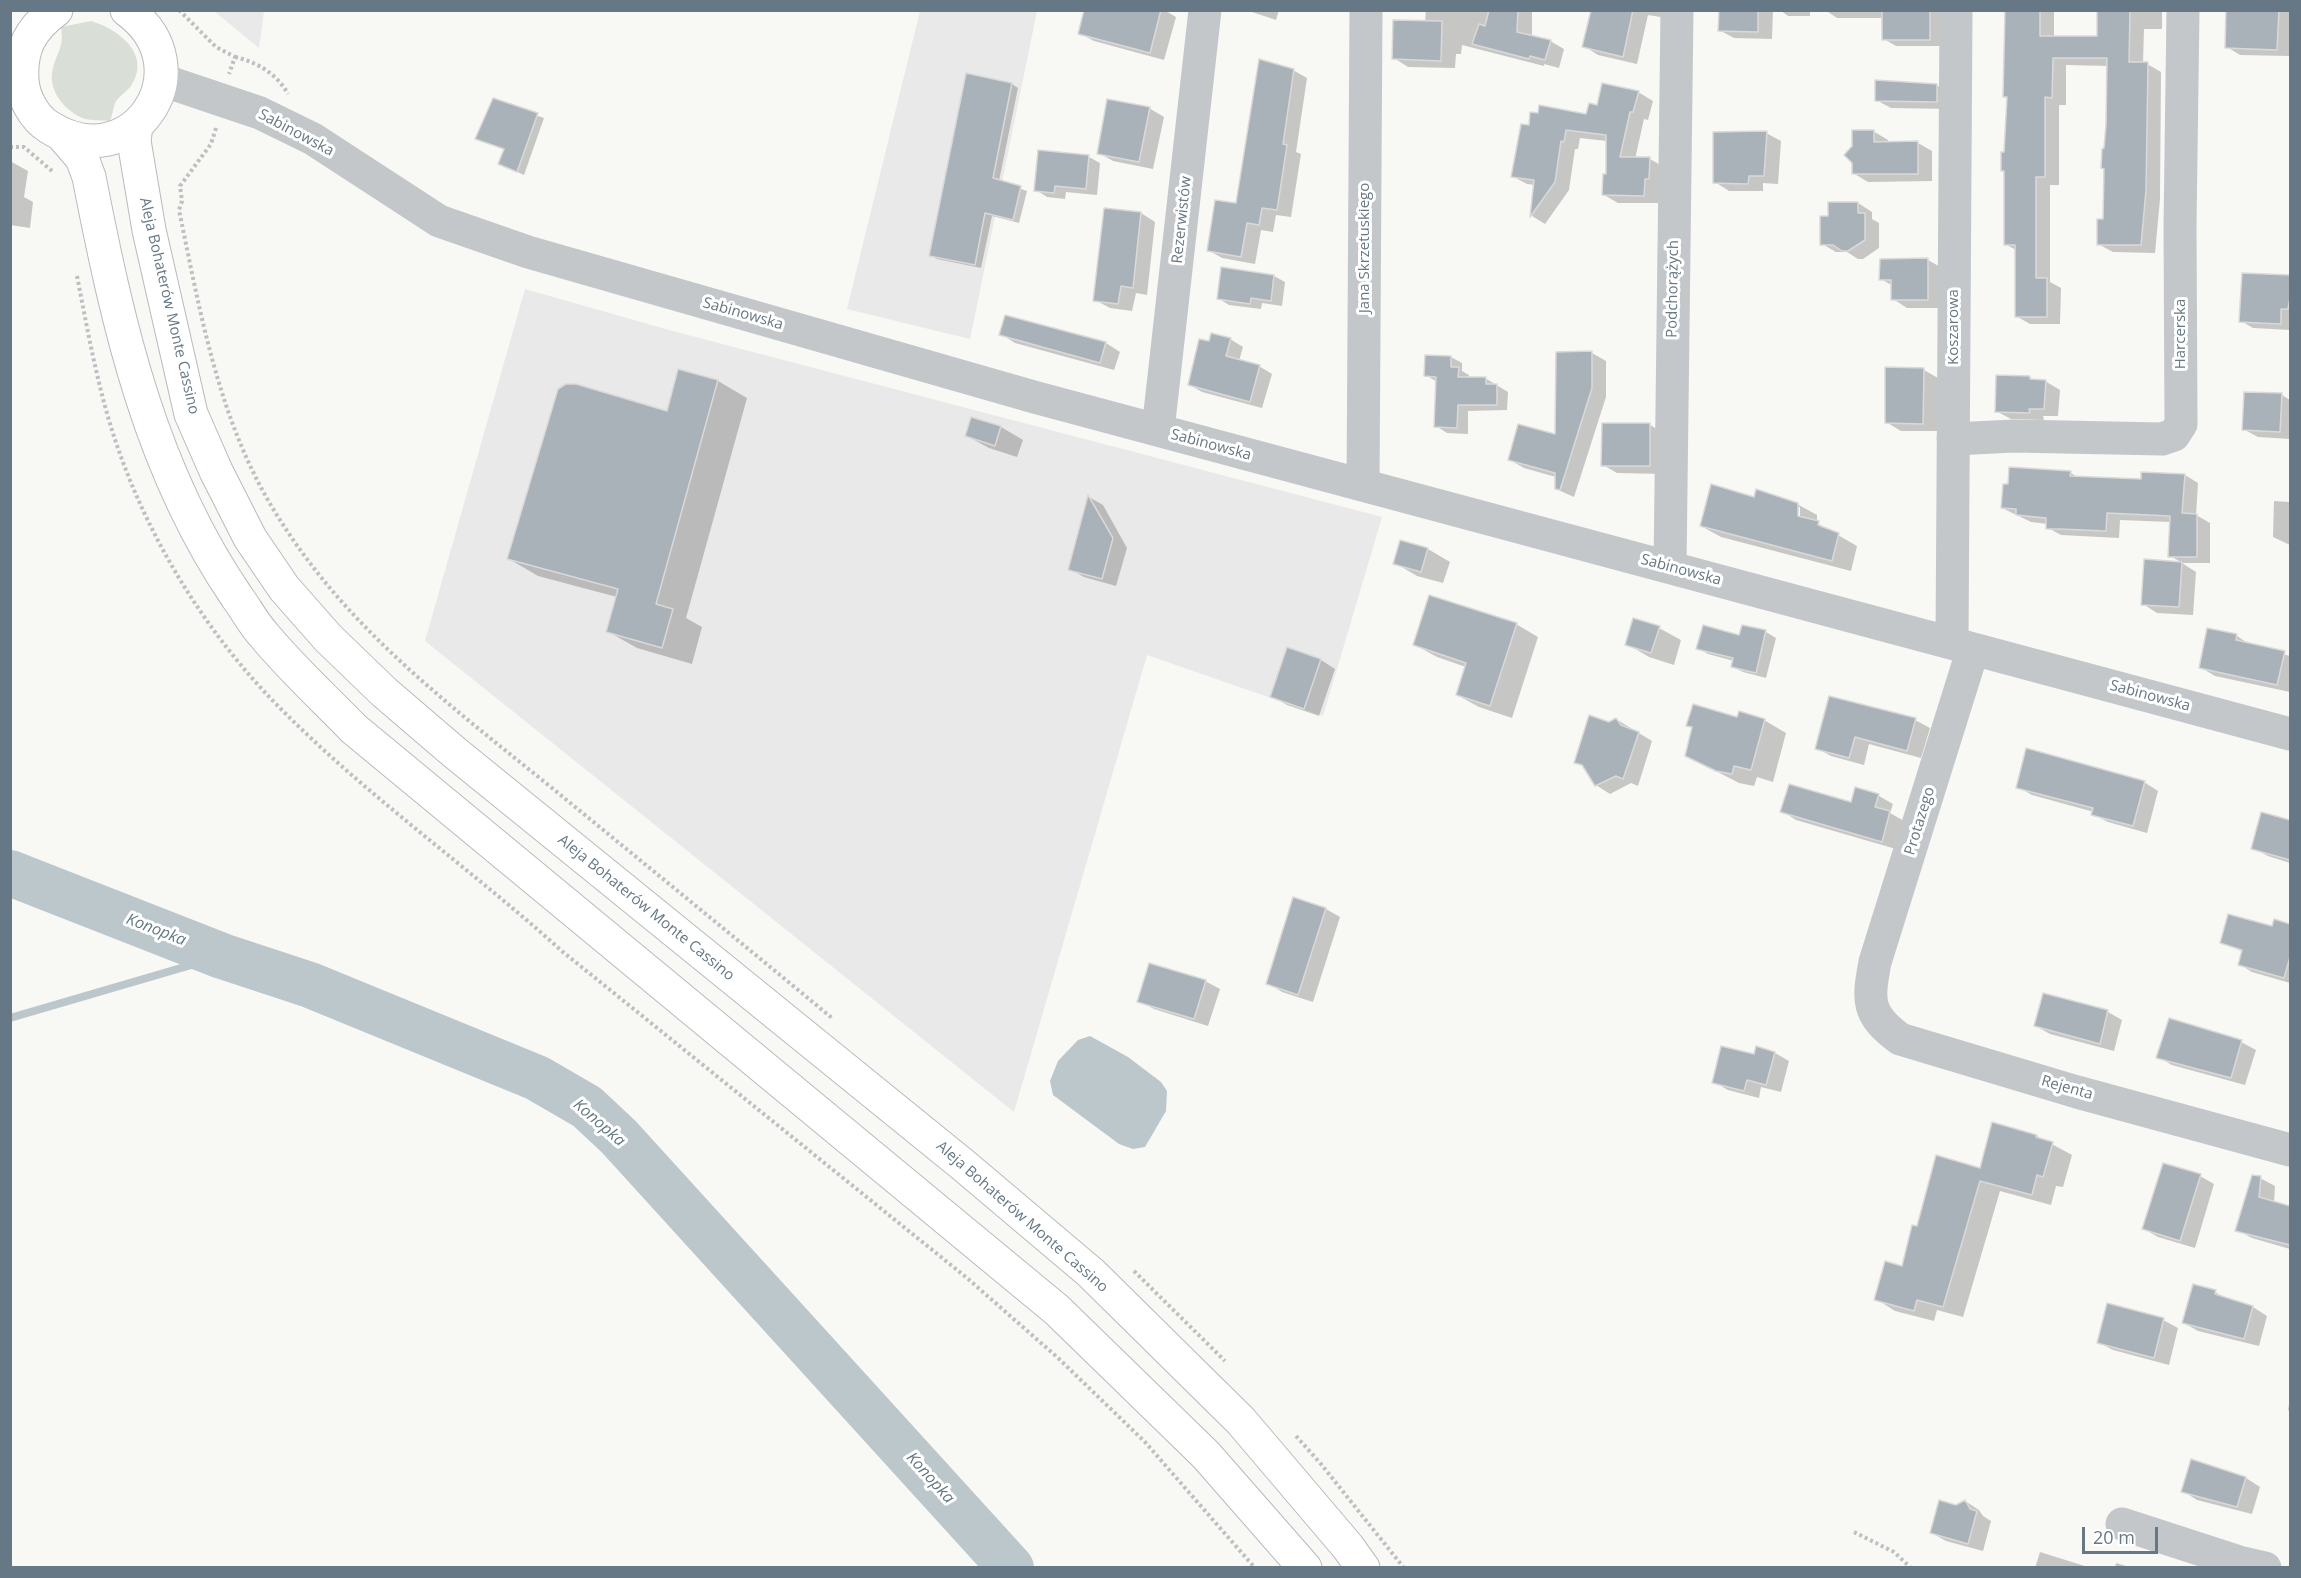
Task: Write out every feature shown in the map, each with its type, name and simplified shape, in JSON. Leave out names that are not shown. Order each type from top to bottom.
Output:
[{"type":"main road","points":[[56,10],[41,21],[28,40],[16,87],[44,124],[63,136],[81,141],[101,141],[120,136],[136,126],[148,113],[157,98],[162,80],[161,59],[154,38],[141,21],[127,10]]},
{"type":"main road","name":"Aleja Bohaterów Monte Cassino","points":[[136,126],[134,141],[149,230],[191,414],[216,471],[250,538],[284,588],[328,638],[454,753],[962,1164],[1090,1273],[1241,1421],[1348,1547],[1363,1568]]},
{"type":"main road","points":[[63,136],[82,158],[89,177],[126,345],[151,428],[177,493],[213,561],[263,634],[354,729],[1057,1310],[1206,1455],[1305,1568]]},
{"type":"street","name":"Rezerwistów","points":[[1158,430],[1205,10]]},
{"type":"street","name":"Jana Skrzetuskiego","points":[[1364,485],[1366,10]]},
{"type":"street","name":"Podchorążych","points":[[1670,567],[1677,10]]},
{"type":"street","name":"Koszarowa","points":[[1956,10],[1953,439],[1962,646]]},
{"type":"street","name":"Harcerska","points":[[1953,439],[2014,436],[2162,439],[2174,435],[2181,424],[2182,10]]},
{"type":"street","name":"Sabinowska","points":[[162,80],[260,113],[313,139],[439,221],[528,252],[1034,397],[2290,734]]},
{"type":"street","name":"Protazego","points":[[1869,993],[1875,962],[1962,646]]},
{"type":"street","name":"Rejenta","points":[[1869,993],[1875,1014],[1884,1027],[1900,1039],[2077,1092],[2290,1150]]},
{"type":"street","points":[[2122,1524],[2265,1568]]},
{"type":"path","points":[[179,10],[216,47],[235,57],[231,69]]},
{"type":"path","points":[[217,122],[211,144],[180,186],[182,201],[179,210],[212,357],[227,408],[247,457],[271,505],[298,548],[353,616],[436,694],[839,1023]]},
{"type":"path","points":[[10,147],[24,147],[53,172]]},
{"type":"path","points":[[1126,1264],[1230,1366]]},
{"type":"path","points":[[1293,1433],[1321,1464],[1404,1568]]},
{"type":"path","points":[[1854,1532],[1894,1552],[1911,1568]]},
{"type":"shaded area","points":[[214,11],[264,11],[259,48]]},
{"type":"shaded area","points":[[920,11],[1037,11],[970,339],[847,309]]},
{"type":"shaded area","points":[[91,21],[112,30],[129,44],[135,53],[137,63],[136,74],[131,86],[115,103],[110,121],[85,119],[75,114],[58,98],[52,83],[53,68],[61,44],[61,27]]},
{"type":"shaded area","points":[[525,289],[669,330],[1382,517],[1323,716],[1147,655],[1014,1112],[425,641]]},
{"type":"shaded area","points":[[1090,1036],[1128,1057],[1161,1082],[1167,1091],[1166,1111],[1145,1147],[1133,1149],[1119,1144],[1053,1095],[1050,1081],[1058,1061],[1078,1040]]},
{"type":"building","points":[[1084,10],[1161,10],[1150,53],[1078,34]]},
{"type":"building","points":[[1489,10],[1518,10],[1517,32],[1551,40],[1545,60],[1530,56],[1529,59],[1472,44],[1479,24],[1485,26]]},
{"type":"building","points":[[1591,10],[1633,10],[1623,57],[1582,47]]},
{"type":"building","points":[[1719,10],[1758,10],[1758,32],[1718,31]]},
{"type":"building","points":[[1882,10],[1930,10],[1930,40],[1882,40]]},
{"type":"building","points":[[2005,10],[2040,10],[2040,36],[2097,36],[2097,10],[2130,10],[2129,62],[2148,62],[2146,190],[2141,245],[2097,245],[2097,219],[2103,219],[2104,169],[2101,168],[2106,125],[2107,58],[2053,58],[2052,98],[2045,97],[2045,177],[2036,177],[2036,278],[2047,278],[2047,317],[2015,317],[2015,245],[2004,245],[2004,171],[2001,171],[2001,152],[2004,152],[2007,97],[2003,97]]},
{"type":"building","points":[[2226,10],[2279,10],[2277,50],[2225,48]]},
{"type":"building","points":[[1393,20],[1442,21],[1441,61],[1392,59]]},
{"type":"building","points":[[1259,59],[1294,69],[1283,144],[1287,145],[1277,210],[1262,208],[1259,225],[1247,223],[1241,257],[1207,251],[1215,200],[1236,203]]},
{"type":"building","points":[[966,73],[1012,83],[993,178],[1021,186],[1013,220],[985,213],[975,265],[929,256]]},
{"type":"building","points":[[1875,80],[1937,84],[1937,102],[1875,101]]},
{"type":"building","points":[[1602,83],[1639,91],[1633,112],[1630,112],[1620,157],[1650,157],[1649,179],[1645,179],[1644,196],[1602,195],[1603,174],[1606,174],[1606,135],[1566,130],[1564,142],[1561,141],[1555,182],[1530,217],[1534,180],[1511,177],[1521,124],[1529,125],[1530,112],[1538,113],[1539,105],[1586,114],[1589,103],[1597,105]]},
{"type":"building","points":[[493,98],[538,113],[517,172],[498,164],[504,149],[475,139]]},
{"type":"building","points":[[1107,99],[1150,107],[1139,162],[1097,154]]},
{"type":"building","points":[[1852,130],[1874,130],[1874,142],[1918,141],[1918,174],[1852,174],[1852,163],[1844,155],[1852,146]]},
{"type":"building","points":[[1767,131],[1764,176],[1749,176],[1748,184],[1713,183],[1713,132]]},
{"type":"building","points":[[1038,150],[1089,155],[1086,189],[1055,186],[1054,193],[1034,191]]},
{"type":"building","points":[[1828,202],[1858,202],[1858,213],[1865,213],[1865,240],[1848,251],[1842,251],[1833,245],[1820,245],[1820,216],[1828,216]]},
{"type":"building","points":[[1104,208],[1141,212],[1133,288],[1121,286],[1118,304],[1093,301]]},
{"type":"building","points":[[1928,258],[1928,300],[1891,300],[1891,280],[1879,280],[1880,259]]},
{"type":"building","points":[[1221,267],[1274,275],[1271,301],[1251,298],[1250,304],[1217,299]]},
{"type":"building","points":[[2242,273],[2290,275],[2288,309],[2281,309],[2281,324],[2239,322]]},
{"type":"building","points":[[1005,315],[1106,342],[1100,363],[999,335]]},
{"type":"building","points":[[1211,333],[1231,338],[1226,356],[1260,365],[1250,402],[1188,385],[1199,339],[1209,341]]},
{"type":"building","points":[[1592,351],[1592,388],[1560,490],[1555,489],[1555,473],[1508,460],[1518,424],[1555,434],[1556,352]]},
{"type":"building","points":[[1425,355],[1451,356],[1451,367],[1459,367],[1458,377],[1486,377],[1486,384],[1497,384],[1497,405],[1458,405],[1457,428],[1434,427],[1436,377],[1424,376]]},
{"type":"building","points":[[1885,367],[1924,368],[1923,424],[1885,423]]},
{"type":"building","points":[[678,369],[718,380],[656,604],[673,609],[662,648],[606,632],[618,589],[507,559],[558,389],[566,384],[576,384],[667,411]]},
{"type":"building","points":[[1996,375],[2030,376],[2030,379],[2046,380],[2044,409],[2029,409],[2030,413],[1995,412]]},
{"type":"building","points":[[2244,392],[2282,393],[2280,432],[2242,430]]},
{"type":"building","points":[[971,417],[1001,426],[995,446],[965,436]]},
{"type":"building","points":[[1602,423],[1650,423],[1650,466],[1601,466]]},
{"type":"building","points":[[2009,467],[2071,471],[2070,476],[2141,479],[2141,472],[2185,474],[2182,513],[2197,514],[2197,557],[2168,557],[2170,516],[2107,513],[2106,531],[2046,529],[2046,518],[2016,515],[2016,509],[2001,508],[2003,484],[2008,484]]},
{"type":"building","points":[[1711,484],[1754,497],[1756,489],[1798,503],[1798,516],[1819,521],[1818,525],[1839,533],[1832,561],[1700,526]]},
{"type":"building","points":[[1088,495],[1113,538],[1102,579],[1068,570]]},
{"type":"building","points":[[1400,540],[1428,548],[1421,572],[1393,564]]},
{"type":"building","points":[[2144,559],[2182,562],[2179,607],[2141,605]]},
{"type":"building","points":[[1429,595],[1517,623],[1490,706],[1456,695],[1466,663],[1413,645]]},
{"type":"building","points":[[1633,618],[1660,626],[1651,653],[1625,645]]},
{"type":"building","points":[[1703,625],[1739,635],[1742,625],[1766,630],[1756,673],[1731,667],[1733,658],[1696,649]]},
{"type":"building","points":[[2207,628],[2237,634],[2236,640],[2285,651],[2277,685],[2199,668]]},
{"type":"building","points":[[1287,647],[1321,659],[1304,709],[1270,697]]},
{"type":"building","points":[[1829,696],[1916,718],[1907,751],[1855,737],[1849,758],[1815,749]]},
{"type":"building","points":[[1693,704],[1737,717],[1739,711],[1765,719],[1751,770],[1734,766],[1732,774],[1716,771],[1685,756],[1692,727],[1686,726]]},
{"type":"building","points":[[1589,715],[1609,722],[1616,718],[1621,725],[1639,732],[1623,779],[1616,776],[1595,786],[1582,765],[1574,763]]},
{"type":"building","points":[[2026,748],[2145,781],[2133,826],[2091,815],[2093,808],[2016,788]]},
{"type":"building","points":[[1789,784],[1851,802],[1855,787],[1879,794],[1875,807],[1890,811],[1882,842],[1780,812]]},
{"type":"building","points":[[2261,812],[2290,820],[2290,860],[2251,849]]},
{"type":"building","points":[[1293,897],[1326,908],[1298,995],[1266,984]]},
{"type":"building","points":[[2228,914],[2272,926],[2274,919],[2290,924],[2290,957],[2284,978],[2238,965],[2242,950],[2220,943]]},
{"type":"building","points":[[1149,963],[1206,980],[1194,1019],[1137,1002]]},
{"type":"building","points":[[2043,993],[2108,1010],[2100,1044],[2034,1026]]},
{"type":"building","points":[[2169,1018],[2242,1040],[2231,1078],[2156,1058]]},
{"type":"building","points":[[1721,1046],[1754,1054],[1756,1046],[1775,1052],[1766,1085],[1747,1080],[1744,1091],[1712,1083]]},
{"type":"building","points":[[1992,1122],[2053,1142],[2043,1177],[2037,1175],[2032,1195],[1980,1181],[1943,1307],[1917,1300],[1914,1311],[1874,1300],[1885,1261],[1902,1266],[1912,1225],[1917,1226],[1936,1155],[1980,1168]]},
{"type":"building","points":[[2163,1163],[2201,1174],[2180,1241],[2142,1229]]},
{"type":"building","points":[[2252,1175],[2261,1176],[2259,1197],[2290,1206],[2290,1245],[2235,1231]]},
{"type":"building","points":[[2193,1284],[2216,1290],[2215,1294],[2253,1306],[2244,1339],[2182,1323]]},
{"type":"building","points":[[2107,1303],[2164,1318],[2154,1358],[2097,1343]]},
{"type":"building","points":[[2191,1459],[2246,1477],[2237,1507],[2181,1492]]},
{"type":"building","points":[[1939,1500],[1956,1505],[1965,1500],[1970,1509],[1977,1511],[1968,1544],[1930,1533]]},
{"type":"waterway","name":"Konopka","points":[[10,873],[222,956],[310,985],[537,1078],[587,1107],[619,1137],[1011,1568]]},
{"type":"waterway","points":[[10,1018],[222,956]]}]
